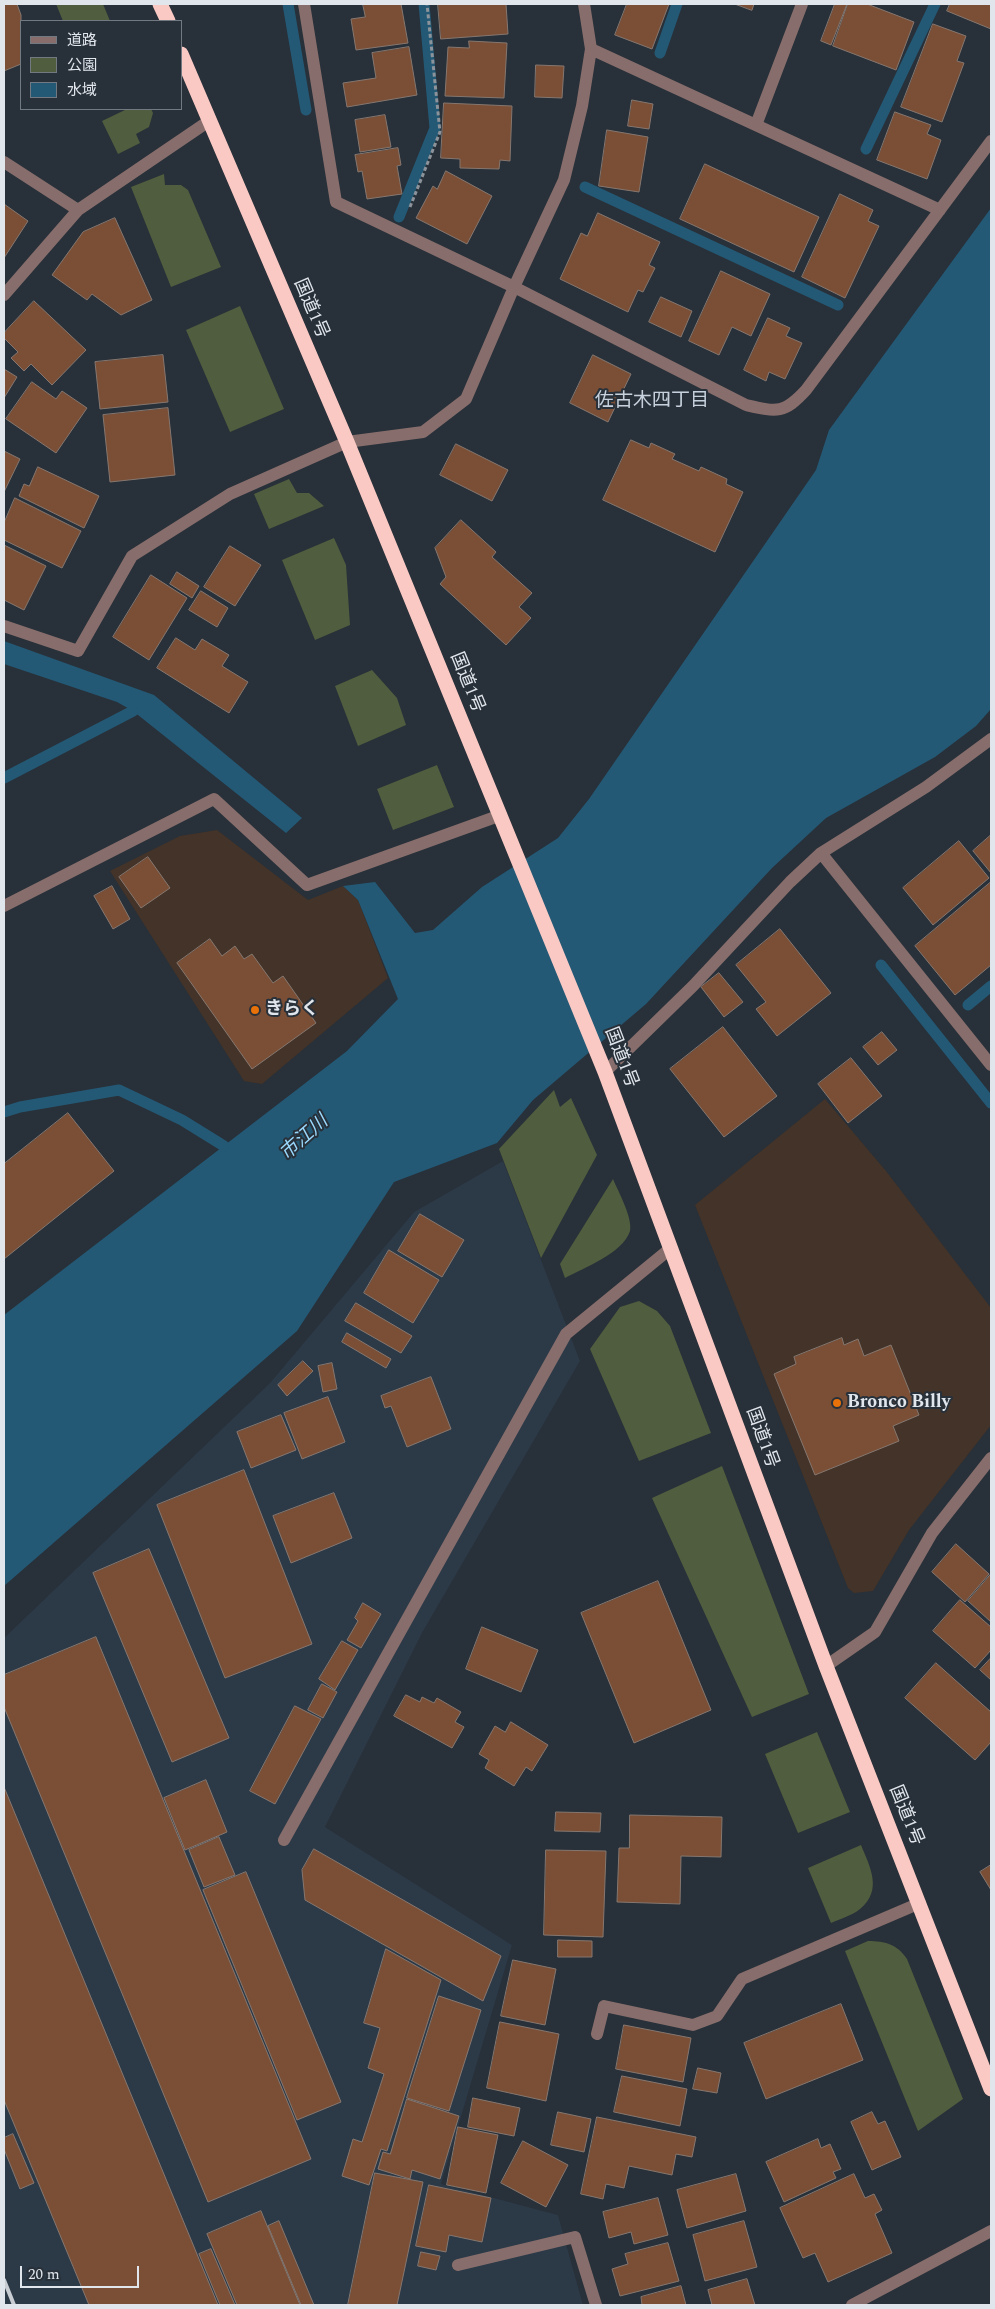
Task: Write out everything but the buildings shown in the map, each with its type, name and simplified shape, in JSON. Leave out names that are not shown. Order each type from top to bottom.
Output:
[{"type":"highway","points":[[160,4],[168,20]]},
{"type":"highway","name":"国道1号","points":[[182,56],[347,442],[514,845],[605,1072],[826,1666],[991,2089]]},
{"type":"street","points":[[304,4],[336,202],[514,287],[746,405],[782,409],[792,405],[806,390],[991,141]]},
{"type":"street","points":[[4,626],[78,651],[132,556],[230,494],[347,442],[423,432],[466,399],[514,287],[564,180],[582,106],[591,49],[584,4]]},
{"type":"street","points":[[756,125],[802,4]]},
{"type":"street","points":[[591,49],[940,210]]},
{"type":"street","points":[[4,295],[78,210],[209,121]]},
{"type":"street","points":[[4,162],[78,210]]},
{"type":"street","points":[[605,1072],[693,986],[790,882],[820,853],[926,787],[991,739]]},
{"type":"street","points":[[4,906],[214,799],[307,884],[501,815]]},
{"type":"street","points":[[820,853],[991,1065]]},
{"type":"street","points":[[284,1840],[566,1334],[671,1248]]},
{"type":"street","points":[[826,1666],[875,1632],[932,1533],[991,1458]]},
{"type":"street","points":[[597,2034],[604,2006],[693,2025],[717,2016],[742,1979],[920,1903]]},
{"type":"street","points":[[852,2305],[991,2231]]},
{"type":"street","points":[[458,2265],[576,2237],[596,2305]]},
{"type":"path","points":[[400,232],[440,132],[427,4]]},
{"type":"shaded area","points":[[217,830],[308,900],[343,886],[358,900],[388,978],[262,1084],[244,1081],[110,871],[180,836]]},
{"type":"shaded area","points":[[825,1099],[886,1171],[991,1308],[991,1425],[909,1530],[873,1591],[854,1593],[848,1588],[695,1205]]},
{"type":"shaded area","points":[[503,1161],[580,1361],[422,1633],[325,1827],[512,1945],[441,2184],[558,2215],[583,2305],[4,2305],[4,1638],[270,1383],[414,1212]]},
{"type":"green space","points":[[56,4],[103,4],[110,20],[63,20]]},
{"type":"green space","points":[[125,110],[152,110],[153,113],[149,127],[136,134],[140,143],[118,154],[102,121]]},
{"type":"green space","points":[[164,174],[165,185],[181,185],[188,190],[221,267],[171,287],[131,187]]},
{"type":"green space","points":[[240,306],[284,409],[230,432],[186,330]]},
{"type":"green space","points":[[289,479],[297,493],[309,493],[324,506],[269,529],[254,494]]},
{"type":"green space","points":[[334,538],[346,565],[350,625],[315,640],[282,560]]},
{"type":"green space","points":[[372,670],[397,698],[406,725],[358,746],[335,686]]},
{"type":"green space","points":[[437,765],[454,807],[393,830],[377,789]]},
{"type":"green space","points":[[554,1090],[560,1107],[571,1098],[597,1155],[541,1258],[499,1149]]},
{"type":"green space","points":[[613,1179],[627,1212],[630,1231],[620,1246],[611,1253],[565,1278],[560,1264]]},
{"type":"green space","points":[[639,1301],[657,1311],[670,1326],[711,1433],[639,1461],[590,1349],[620,1307]]},
{"type":"green space","points":[[722,1466],[809,1694],[752,1717],[652,1498]]},
{"type":"green space","points":[[817,1732],[850,1812],[798,1833],[765,1754]]},
{"type":"green space","points":[[861,1845],[871,1870],[873,1886],[871,1894],[867,1902],[860,1909],[831,1923],[808,1868]]},
{"type":"green space","points":[[868,1941],[890,1944],[907,1959],[963,2099],[918,2131],[845,1951]]},
{"type":"water","name":"市江川","points":[[991,208],[991,709],[976,726],[935,757],[826,818],[772,868],[646,1004],[533,1100],[497,1143],[394,1182],[297,1331],[4,1586],[4,1315],[347,1051],[398,999],[358,900],[343,886],[375,882],[415,933],[433,930],[482,887],[558,838],[589,799],[816,470],[829,430]]},
{"type":"water","points":[[4,641],[154,695],[302,818],[286,833],[133,711],[117,702],[4,664]]},
{"type":"waterway","points":[[288,4],[306,110]]},
{"type":"waterway","points":[[399,217],[435,128],[424,4]]},
{"type":"waterway","points":[[660,53],[677,4]]},
{"type":"waterway","points":[[866,149],[935,4]]},
{"type":"waterway","points":[[585,187],[838,305]]},
{"type":"waterway","points":[[4,778],[133,711]]},
{"type":"waterway","points":[[881,965],[991,1103]]},
{"type":"waterway","points":[[968,1005],[991,986]]},
{"type":"waterway","points":[[4,1112],[20,1107],[119,1090],[182,1120],[224,1146]]},
{"type":"railway","points":[[4,2280],[14,2305]]},
{"type":"place","name":"きらく","points":[[255,1010]]},
{"type":"place","name":"Bronco Billy","points":[[837,1403]]},
{"type":"district","name":"佐古木四丁目","points":[[652,402]]}]
